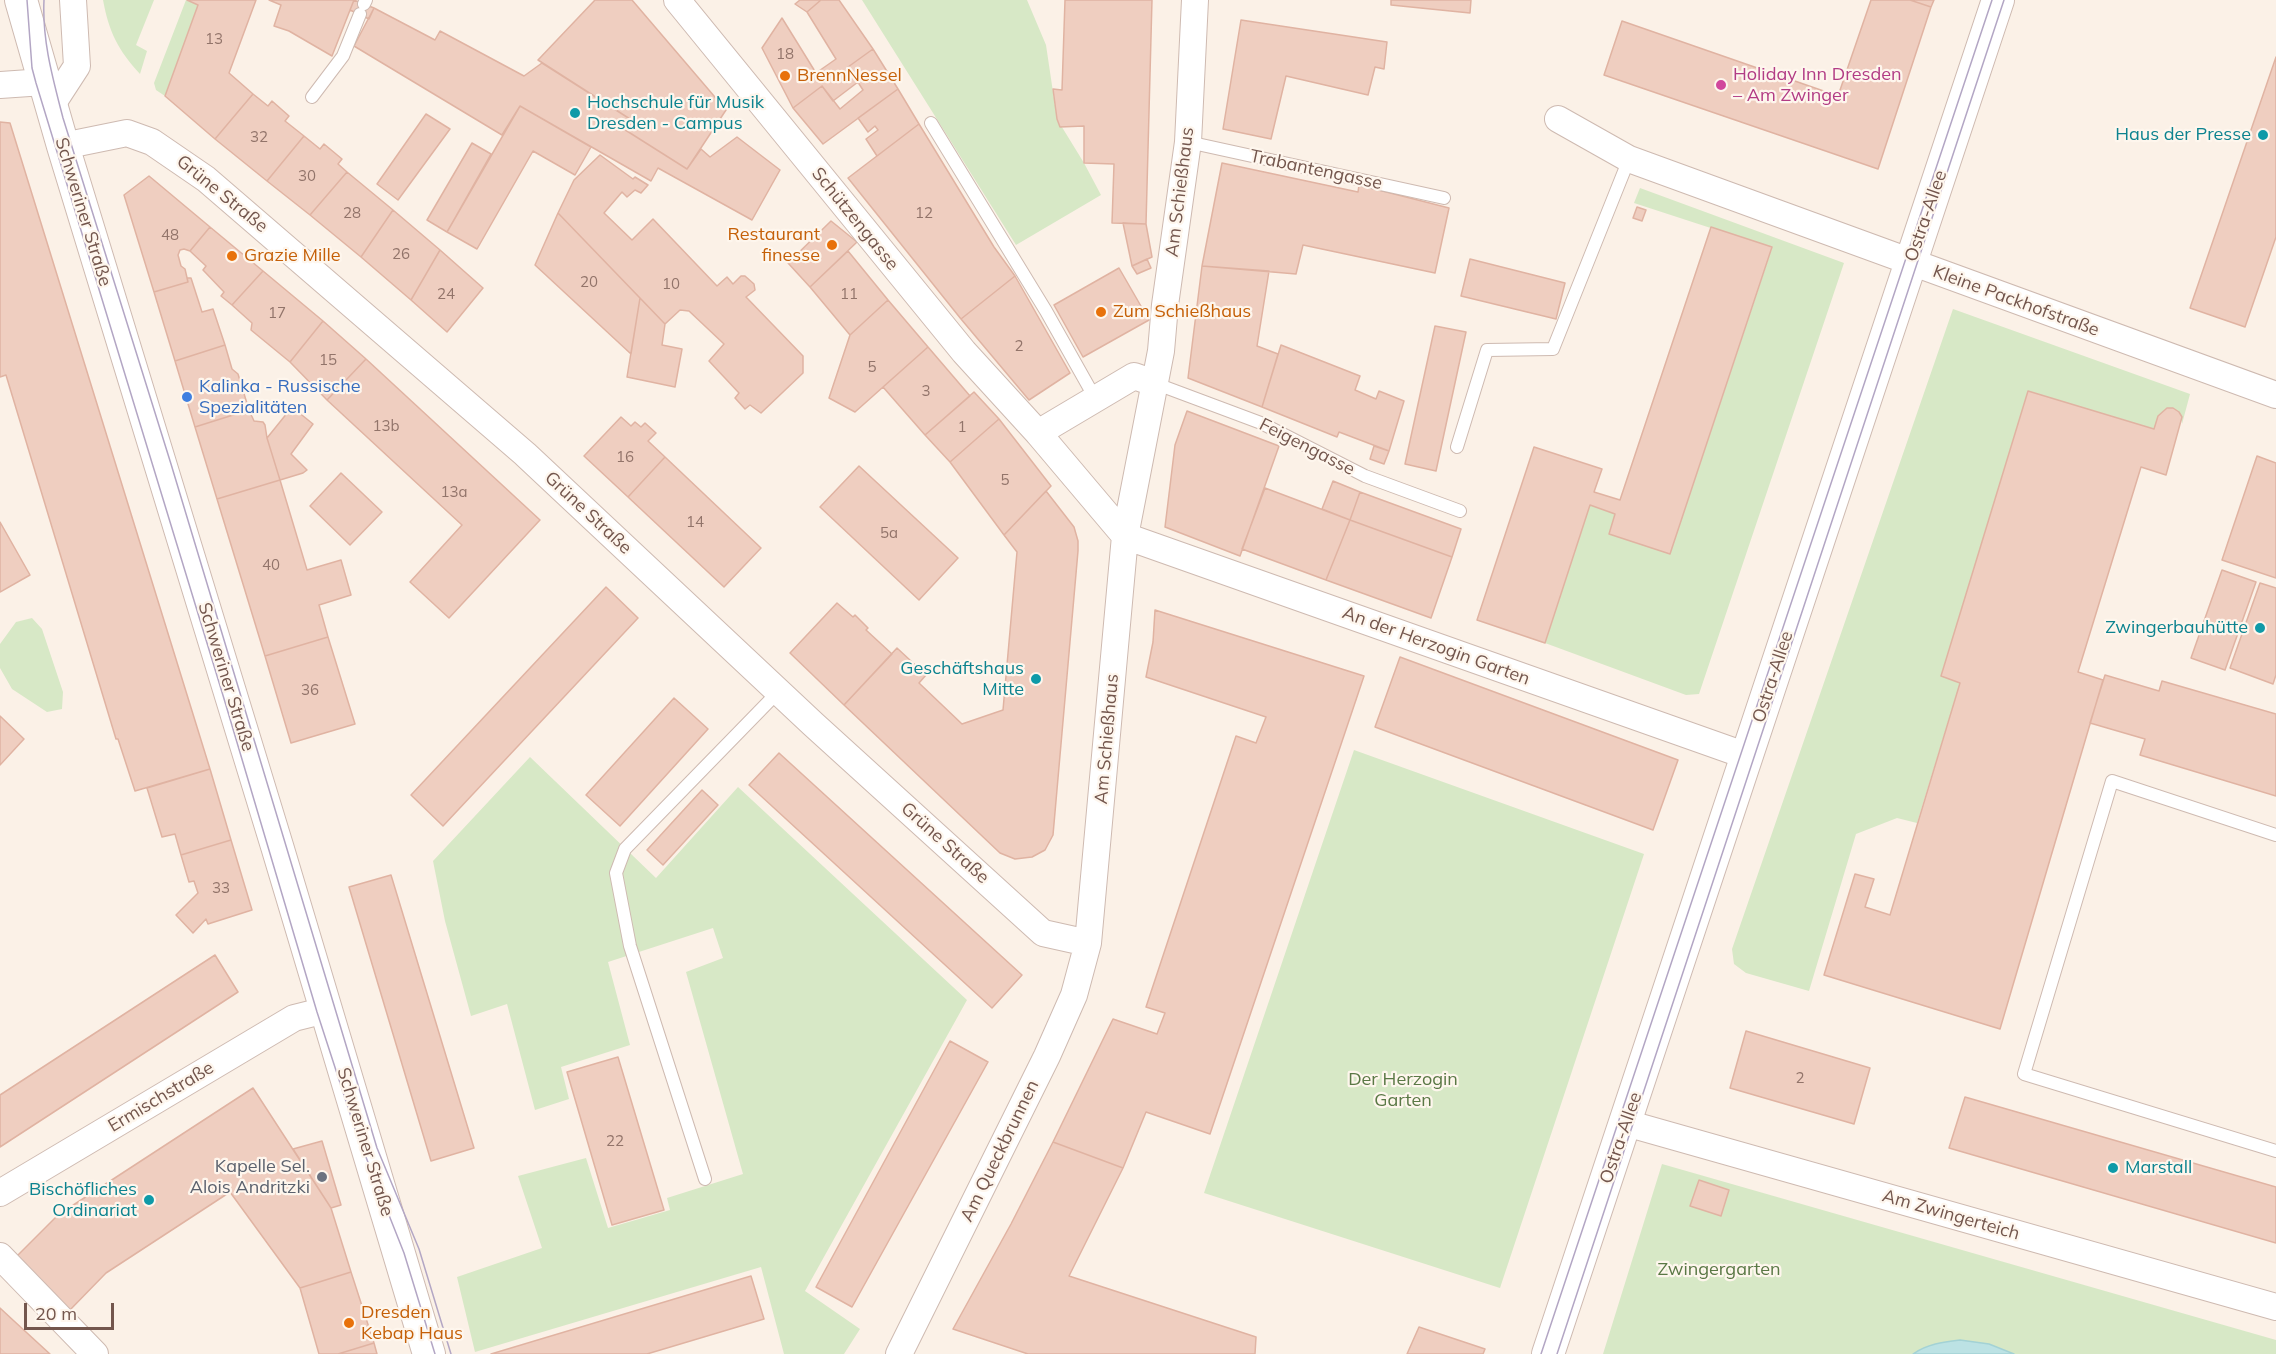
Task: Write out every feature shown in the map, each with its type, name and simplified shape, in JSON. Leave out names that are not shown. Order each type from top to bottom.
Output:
[{"type":"street","name":"Schweriner Straße","points":[[21,0],[63,146],[429,1354]]},
{"type":"street","points":[[0,85],[48,94],[77,66],[73,0]]},
{"type":"street","name":"Schützengasse","points":[[677,0],[963,352],[1038,433]]},
{"type":"street","name":"Am Schießhaus","points":[[1088,943],[1125,536],[1161,351],[1165,305],[1188,141],[1195,0]]},
{"type":"street","name":"Ostra-Allee","points":[[1548,1354],[1998,0]]},
{"type":"street","name":"Kleine Packhofstraße","points":[[1558,119],[1629,159],[2276,395]]},
{"type":"street","name":"Grüne Straße","points":[[63,146],[127,133],[152,142],[206,179],[525,454],[1043,933],[1088,943]]},
{"type":"street","points":[[1125,536],[1038,433],[1134,376],[1154,383]]},
{"type":"street","name":"An der Herzogin Garten","points":[[1125,536],[1747,756]]},
{"type":"street","name":"Am Queckbrunnen","points":[[899,1354],[1047,1056],[1074,995],[1088,943]]},
{"type":"street","name":"Ermischstraße","points":[[0,1193],[294,1018],[326,1010]]},
{"type":"street","name":"Am Zwingerteich","points":[[1626,1123],[2276,1307]]},
{"type":"street","points":[[0,1256],[95,1354]]},
{"type":"lane","points":[[312,97],[343,56],[363,6]]},
{"type":"lane","points":[[931,123],[1046,311],[1095,398]]},
{"type":"lane","name":"Trabantengasse","points":[[1188,141],[1444,198]]},
{"type":"lane","points":[[1457,447],[1487,350],[1553,349],[1629,159]]},
{"type":"lane","name":"Feigengasse","points":[[1154,383],[1261,423],[1365,477],[1460,511]]},
{"type":"lane","points":[[705,1179],[630,946],[616,873],[625,849],[779,691]]},
{"type":"lane","points":[[2276,835],[2112,781],[2024,1074],[2276,1150]]},
{"type":"green space","points":[[103,0],[154,0],[136,45],[147,51],[140,74],[115,40]]},
{"type":"green space","points":[[186,0],[198,5],[165,96],[156,90],[154,83]]},
{"type":"green space","points":[[862,0],[1027,0],[1046,45],[1057,119],[1101,195],[1016,245]]},
{"type":"green space","points":[[1640,188],[1844,263],[1699,694],[1686,695],[1545,643],[1590,505],[1615,514],[1609,534],[1670,554],[1772,248],[1634,203]]},
{"type":"green space","points":[[1953,309],[2190,394],[2182,424],[2178,412],[2167,408],[2158,416],[2154,429],[2028,391],[1941,676],[1960,683],[1917,823],[1897,818],[1856,834],[1809,991],[1746,973],[1734,964],[1732,949]]},
{"type":"green space","points":[[32,618],[42,629],[63,692],[62,709],[47,712],[12,689],[0,668],[0,644],[16,622]]},
{"type":"green space","name":"Der Herzogin Garten","points":[[1354,750],[1644,854],[1500,1288],[1204,1193]]},
{"type":"green space","points":[[530,757],[656,878],[738,787],[967,1000],[805,1291],[860,1329],[844,1354],[784,1354],[761,1267],[475,1352],[457,1277],[542,1248],[518,1176],[586,1158],[608,1228],[670,1210],[667,1198],[743,1174],[686,972],[723,958],[713,928],[608,962],[630,1045],[561,1067],[569,1099],[535,1110],[507,1004],[471,1016],[445,921],[433,861]]},
{"type":"green space","name":"Zwingergarten","points":[[1662,1164],[2276,1340],[2276,1354],[1603,1354]]},
{"type":"water","points":[[1960,1340],[1989,1344],[2014,1354],[1913,1354],[1930,1346]]},
{"type":"building","points":[[187,0],[256,0],[229,73],[253,94],[215,139],[165,96],[198,5]]},
{"type":"building","points":[[269,0],[354,0],[332,56],[289,31],[274,26],[281,5]]},
{"type":"building","points":[[354,0],[374,8],[369,19],[350,10]]},
{"type":"building","points":[[595,0],[632,0],[726,110],[687,169],[619,126],[630,119],[538,60]]},
{"type":"building","points":[[800,0],[821,0],[807,12],[795,4]]},
{"type":"building","points":[[821,0],[839,0],[873,49],[848,67],[858,82],[833,101],[822,86],[793,108],[762,48],[782,18],[816,73],[836,59],[807,12]]},
{"type":"building","points":[[1065,0],[1152,0],[1146,224],[1112,223],[1114,164],[1084,163],[1084,126],[1060,127],[1057,119],[1053,89],[1062,90]]},
{"type":"building","points":[[1391,0],[1471,0],[1470,13],[1391,5]]},
{"type":"building","name":"Holiday Inn Dresden – Am Zwinger","points":[[1871,0],[1910,0],[1931,7],[1878,169],[1604,75],[1622,21],[1838,96]]},
{"type":"building","points":[[1910,0],[1934,0],[1931,7]]},
{"type":"building","name":"Hochschule für Musik Dresden - Campus","points":[[374,8],[435,40],[440,31],[524,76],[542,63],[630,119],[619,126],[687,169],[701,149],[710,157],[737,137],[780,170],[752,220],[658,168],[651,181],[520,106],[502,135],[354,46]]},
{"type":"building","points":[[1241,20],[1387,42],[1384,69],[1375,67],[1368,95],[1286,76],[1271,139],[1223,129]]},
{"type":"building","points":[[873,49],[898,89],[823,144],[793,108],[822,86],[840,109],[863,90],[848,67]]},
{"type":"building","name":"Haus der Presse","points":[[2276,57],[2276,237],[2245,327],[2190,308]]},
{"type":"building","points":[[898,89],[919,124],[877,156],[866,139],[878,130],[875,126],[868,132],[858,118]]},
{"type":"building","points":[[253,94],[268,106],[272,101],[289,116],[285,121],[304,136],[267,181],[215,139]]},
{"type":"building","points":[[520,106],[591,147],[575,175],[533,151],[477,249],[447,232]]},
{"type":"building","points":[[426,114],[450,129],[398,200],[377,184]]},
{"type":"building","points":[[0,122],[10,123],[210,769],[135,791],[118,739],[116,739],[6,375],[0,377]]},
{"type":"building","points":[[919,124],[994,247],[1015,276],[961,319],[848,178]]},
{"type":"building","points":[[304,136],[320,149],[324,144],[342,159],[338,164],[347,172],[310,215],[267,181]]},
{"type":"building","points":[[472,143],[491,154],[447,232],[427,220]]},
{"type":"building","points":[[600,155],[633,179],[635,177],[648,185],[641,193],[635,190],[627,197],[622,192],[604,213],[632,240],[653,219],[717,286],[727,277],[733,284],[741,276],[745,276],[754,284],[755,290],[746,297],[803,356],[803,373],[761,413],[750,405],[745,409],[735,398],[739,393],[709,361],[724,344],[689,311],[680,310],[665,324],[558,213],[574,180]]},
{"type":"building","points":[[1222,163],[1358,192],[1359,185],[1449,208],[1435,273],[1303,245],[1296,274],[1202,266]]},
{"type":"building","points":[[347,172],[393,210],[361,257],[310,215]]},
{"type":"building","points":[[149,176],[210,227],[190,251],[180,250],[178,255],[188,282],[154,292],[124,195]]},
{"type":"building","points":[[1637,207],[1646,210],[1642,221],[1633,218]]},
{"type":"building","points":[[393,210],[440,250],[411,300],[361,257]]},
{"type":"building","points":[[558,213],[640,298],[631,354],[535,265]]},
{"type":"building","points":[[831,221],[857,242],[810,287],[788,263]]},
{"type":"building","points":[[1123,223],[1146,224],[1152,257],[1132,266]]},
{"type":"building","points":[[210,227],[263,271],[232,305],[221,296],[224,292],[203,270],[206,266],[190,251]]},
{"type":"building","points":[[1711,227],[1772,247],[1670,554],[1609,534],[1615,514],[1590,505],[1545,643],[1477,620],[1534,447],[1602,469],[1594,492],[1620,500]]},
{"type":"building","points":[[440,250],[483,288],[447,332],[411,300]]},
{"type":"building","points":[[848,251],[888,300],[850,335],[810,287]]},
{"type":"building","points":[[1147,259],[1151,268],[1137,274],[1132,266]]},
{"type":"building","points":[[1470,259],[1565,283],[1556,319],[1461,296]]},
{"type":"building","points":[[1202,266],[1269,271],[1257,346],[1278,354],[1262,407],[1188,378]]},
{"type":"building","name":"Zum Schießhaus","points":[[1119,268],[1149,320],[1083,357],[1054,305]]},
{"type":"building","points":[[263,271],[323,321],[290,362],[251,330],[252,323],[232,305]]},
{"type":"building","points":[[1015,276],[1070,373],[1029,400],[961,319]]},
{"type":"building","points":[[187,278],[191,278],[202,312],[213,309],[225,345],[175,361],[154,292],[188,282]]},
{"type":"building","points":[[640,298],[665,324],[662,345],[682,349],[675,387],[627,377]]},
{"type":"building","points":[[888,300],[928,347],[855,412],[829,398],[850,335]]},
{"type":"building","points":[[323,321],[366,359],[327,400],[290,362]]},
{"type":"building","points":[[1435,326],[1466,332],[1436,471],[1405,464]]},
{"type":"building","points":[[225,345],[232,369],[238,374],[249,410],[195,427],[175,361]]},
{"type":"building","points":[[1281,345],[1360,376],[1355,390],[1376,399],[1379,391],[1404,401],[1389,451],[1339,432],[1337,437],[1262,407]]},
{"type":"building","points":[[928,347],[970,396],[925,435],[883,387]]},
{"type":"building","points":[[366,359],[540,520],[449,618],[410,582],[462,525],[327,400]]},
{"type":"building","points":[[2028,391],[2154,429],[2158,416],[2167,408],[2173,408],[2182,417],[2166,475],[2141,467],[2078,672],[2103,680],[2000,1029],[1824,975],[1855,874],[1874,879],[1865,907],[1890,915],[1960,683],[1941,676]]},
{"type":"building","points":[[974,392],[999,419],[950,462],[925,435]]},
{"type":"building","points":[[292,407],[313,424],[291,454],[307,470],[280,480],[267,438]]},
{"type":"building","points":[[249,410],[254,421],[263,422],[265,425],[280,480],[217,499],[195,427]]},
{"type":"building","points":[[1187,411],[1279,446],[1240,556],[1165,527],[1175,445]]},
{"type":"building","points":[[621,417],[631,426],[635,422],[641,427],[645,423],[656,433],[648,441],[665,457],[628,497],[584,456]]},
{"type":"building","points":[[999,419],[1051,486],[1004,535],[950,462]]},
{"type":"building","points":[[1374,446],[1389,451],[1384,464],[1370,459]]},
{"type":"building","points":[[2257,456],[2276,463],[2276,578],[2222,560]]},
{"type":"building","points":[[665,457],[761,548],[724,587],[628,497]]},
{"type":"building","points":[[859,466],[958,558],[919,600],[820,507]]},
{"type":"building","points":[[341,473],[382,512],[350,545],[310,506]]},
{"type":"building","points":[[280,480],[307,570],[341,560],[351,595],[319,605],[328,637],[265,656],[217,499]]},
{"type":"building","points":[[1333,481],[1360,492],[1350,520],[1322,509]]},
{"type":"building","points":[[1265,488],[1350,520],[1326,580],[1242,549]]},
{"type":"building","name":"Geschäftshaus Mitte","points":[[1046,491],[1074,527],[1078,551],[1053,835],[1045,850],[1032,857],[1015,859],[1000,853],[844,705],[897,648],[926,675],[919,683],[962,724],[1003,710],[1017,552],[1004,535]]},
{"type":"building","points":[[1360,492],[1461,529],[1452,557],[1350,520]]},
{"type":"building","points":[[1350,520],[1452,557],[1431,618],[1326,580]]},
{"type":"building","points":[[0,522],[30,575],[0,592]]},
{"type":"building","points":[[2222,570],[2256,582],[2225,670],[2191,658]]},
{"type":"building","name":"Zwingerbauhütte","points":[[2260,583],[2276,588],[2276,675],[2273,684],[2230,668]]},
{"type":"building","points":[[606,587],[638,618],[443,826],[411,795]]},
{"type":"building","points":[[837,603],[853,617],[855,615],[868,628],[866,630],[892,654],[844,705],[790,653]]},
{"type":"building","points":[[1155,610],[1364,676],[1210,1134],[1146,1112],[1123,1168],[1053,1142],[1113,1019],[1157,1034],[1165,1013],[1146,1007],[1236,736],[1256,743],[1266,717],[1146,677],[1153,642]]},
{"type":"building","points":[[328,637],[355,724],[291,743],[265,656]]},
{"type":"building","points":[[1400,657],[1678,760],[1653,830],[1375,727]]},
{"type":"building","points":[[2105,675],[2159,691],[2162,681],[2276,714],[2276,796],[2140,755],[2145,739],[2090,723]]},
{"type":"building","points":[[674,698],[708,729],[620,826],[586,795]]},
{"type":"building","points":[[0,716],[24,739],[0,765]]},
{"type":"building","points":[[779,753],[1022,975],[992,1008],[749,785]]},
{"type":"building","points":[[210,769],[231,840],[181,855],[175,834],[162,837],[147,788]]},
{"type":"building","points":[[702,790],[718,805],[663,865],[647,850]]},
{"type":"building","points":[[231,840],[252,910],[208,924],[206,919],[193,933],[176,915],[198,893],[194,881],[189,882],[181,855]]},
{"type":"building","points":[[391,875],[474,1148],[431,1161],[349,887]]},
{"type":"building","points":[[215,955],[238,992],[0,1147],[0,1095]]},
{"type":"building","points":[[1746,1031],[1870,1068],[1854,1124],[1730,1088]]},
{"type":"building","points":[[950,1041],[988,1062],[852,1307],[816,1287]]},
{"type":"building","points":[[618,1057],[664,1210],[612,1225],[567,1072]]},
{"type":"building","name":"Bischöfliches Ordinariat","points":[[253,1088],[331,1208],[351,1272],[300,1288],[230,1192],[106,1273],[68,1312],[14,1259],[58,1215]]},
{"type":"building","name":"Marstall","points":[[1965,1097],[2276,1187],[2276,1243],[1949,1148]]},
{"type":"building","name":"Kapelle Sel. Alois Andritzki","points":[[322,1141],[341,1205],[331,1208],[293,1149]]},
{"type":"building","points":[[1053,1142],[1123,1168],[1069,1276],[1256,1337],[1255,1354],[1028,1354],[953,1329]]},
{"type":"building","points":[[1699,1180],[1729,1190],[1721,1216],[1690,1206]]},
{"type":"building","points":[[351,1272],[374,1343],[338,1354],[319,1354],[300,1288]]},
{"type":"building","points":[[751,1276],[764,1319],[647,1354],[491,1354]]},
{"type":"building","points":[[0,1308],[14,1321],[50,1354],[0,1354]]},
{"type":"building","points":[[1419,1327],[1485,1349],[1483,1354],[1407,1354]]},
{"type":"building","points":[[374,1343],[377,1354],[338,1354]]},
{"type":"tram line","points":[[27,0],[32,68],[36,83],[317,1012],[356,1132],[404,1253],[435,1354]]},
{"type":"tram line","points":[[44,0],[46,45],[63,118],[171,464],[377,1148],[419,1249],[451,1354]]},
{"type":"tram line","points":[[1541,1354],[1992,0]]},
{"type":"tram line","points":[[1557,1354],[2004,0]]},
{"type":"place","name":"BrennNessel","points":[[785,76]]},
{"type":"place","name":"Holiday Inn Dresden – Am Zwinger","points":[[1721,85]]},
{"type":"place","name":"Hochschule für Musik Dresden - Campus","points":[[575,113]]},
{"type":"place","name":"Haus der Presse","points":[[2263,135]]},
{"type":"place","name":"Restaurant finesse","points":[[832,245]]},
{"type":"place","name":"Grazie Mille","points":[[232,256]]},
{"type":"place","name":"Zum Schießhaus","points":[[1101,312]]},
{"type":"place","name":"Kalinka - Russische Spezialitäten","points":[[187,397]]},
{"type":"place","name":"Zwingerbauhütte","points":[[2260,628]]},
{"type":"place","name":"Geschäftshaus Mitte","points":[[1036,679]]},
{"type":"place","name":"Marstall","points":[[2113,1168]]},
{"type":"place","name":"Kapelle Sel. Alois Andritzki","points":[[322,1177]]},
{"type":"place","name":"Bischöfliches Ordinariat","points":[[149,1200]]},
{"type":"place","name":"Dresden Kebap Haus","points":[[349,1323]]}]
